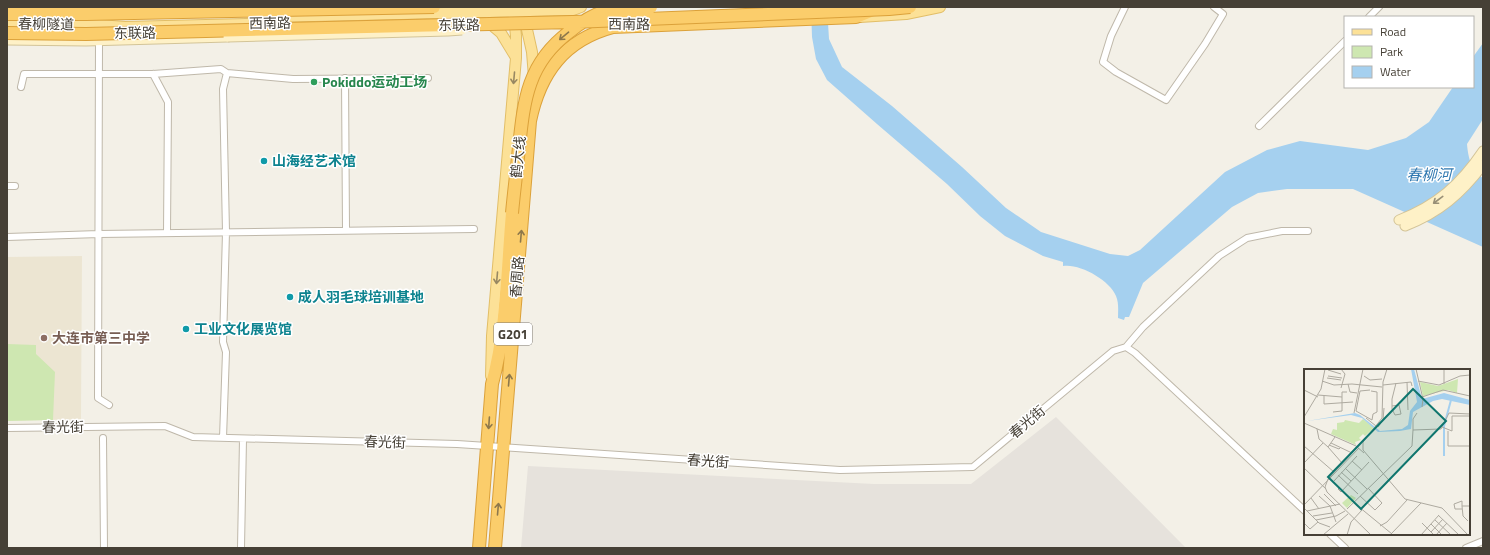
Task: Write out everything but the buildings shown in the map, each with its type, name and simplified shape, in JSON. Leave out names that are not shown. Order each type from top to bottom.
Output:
[{"type":"highway","name":"东联路","points":[[7,14],[86,14],[434,7]]},
{"type":"highway","points":[[612,7],[613,27]]},
{"type":"highway","name":"鹤大线","points":[[492,384],[497,366],[502,336],[512,213],[523,110],[530,84],[541,62],[553,47],[564,36],[586,20],[595,15],[616,9],[651,7]]},
{"type":"highway","name":"西南路","points":[[613,27],[839,18],[855,12],[879,7]]},
{"type":"highway","name":"东联路","points":[[7,33],[86,34],[516,14],[889,10],[910,7]]},
{"type":"highway","name":"鹤大线","points":[[530,121],[539,88],[563,54],[582,40],[601,30],[613,27]]},
{"type":"highway","name":"香周路","points":[[495,548],[530,121]]},
{"type":"highway","name":"香周路","points":[[479,548],[492,384]]},
{"type":"main road","points":[[7,7],[115,7]]},
{"type":"main road","points":[[99,7],[125,23]]},
{"type":"main road","points":[[99,41],[150,7]]},
{"type":"main road","points":[[490,7],[480,16],[501,33],[516,58]]},
{"type":"main road","points":[[855,12],[906,14],[940,7]]},
{"type":"main road","name":"西南路","points":[[86,24],[410,10],[480,16]]},
{"type":"main road","name":"西南路","points":[[125,23],[202,25],[480,16],[576,11],[613,27]]},
{"type":"main road","points":[[7,40],[99,41],[448,31],[516,14]]},
{"type":"main road","name":"香周路","points":[[492,384],[492,336],[516,58],[516,14]]},
{"type":"main road","name":"香周路","points":[[516,14],[532,52],[534,86],[530,121]]},
{"type":"main road","name":"春柳隧道","points":[[7,23],[86,24]]},
{"type":"main road","points":[[202,25],[225,37]]},
{"type":"main road","points":[[1483,151],[1471,168],[1448,193],[1434,204],[1402,223],[1422,219],[1440,209],[1454,198],[1483,165]]},
{"type":"street","points":[[1125,7],[1111,36],[1103,62],[1116,72],[1166,100],[1205,44],[1223,14],[1214,7]]},
{"type":"street","points":[[1370,16],[1379,7]]},
{"type":"street","points":[[99,41],[98,398],[109,404]]},
{"type":"street","points":[[1259,126],[1344,42]]},
{"type":"street","points":[[21,87],[24,74],[153,74],[222,69],[226,74],[293,79],[428,78]]},
{"type":"street","points":[[153,74],[168,102],[167,233]]},
{"type":"street","points":[[224,438],[226,352],[223,342],[226,232],[223,89],[226,74]]},
{"type":"street","points":[[345,78],[346,230]]},
{"type":"street","points":[[7,186],[14,186]]},
{"type":"street","points":[[7,236],[474,229]]},
{"type":"street","points":[[1304,510],[1135,353],[1126,347],[1143,327],[1224,252],[1247,238],[1282,231],[1308,231]]},
{"type":"street","name":"春光街","points":[[7,428],[165,426],[193,437],[457,444],[840,470],[973,467],[1113,351],[1126,347]]},
{"type":"street","points":[[103,438],[104,548]]},
{"type":"street","points":[[241,548],[243,439]]},
{"type":"street","points":[[1331,535],[1345,548]]},
{"type":"street","points":[[1466,548],[1483,541]]},
{"type":"shaded area","name":"大连市第三中学","points":[[82,256],[81,419],[7,421],[7,257]]},
{"type":"shaded area","points":[[1056,417],[1186,548],[521,548],[528,466],[874,484],[971,484]]},
{"type":"green space","points":[[7,344],[36,345],[36,354],[55,372],[53,420],[7,421]]},
{"type":"water","name":"春柳河","points":[[811,7],[827,7],[829,39],[842,67],[892,106],[962,167],[1006,208],[1041,232],[1110,254],[1128,256],[1140,250],[1225,172],[1267,150],[1300,141],[1368,150],[1406,138],[1429,122],[1452,88],[1474,88],[1474,56],[1483,43],[1483,119],[1467,144],[1469,158],[1473,168],[1483,178],[1483,247],[1353,189],[1287,189],[1258,193],[1232,207],[1143,283],[1129,317],[1125,317],[1124,320],[1118,318],[1118,304],[1113,290],[1101,279],[1077,267],[1063,266],[1063,262],[1043,256],[1005,236],[980,216],[947,184],[827,80],[816,59],[812,37]]},
{"type":"place","name":"Pokiddo运动工场","points":[[314,82]]},
{"type":"place","name":"山海经艺术馆","points":[[264,161]]},
{"type":"place","name":"成人羽毛球培训基地","points":[[290,297]]},
{"type":"place","name":"工业文化展览馆","points":[[186,329]]},
{"type":"place","name":"大连市第三中学","points":[[44,338]]}]
